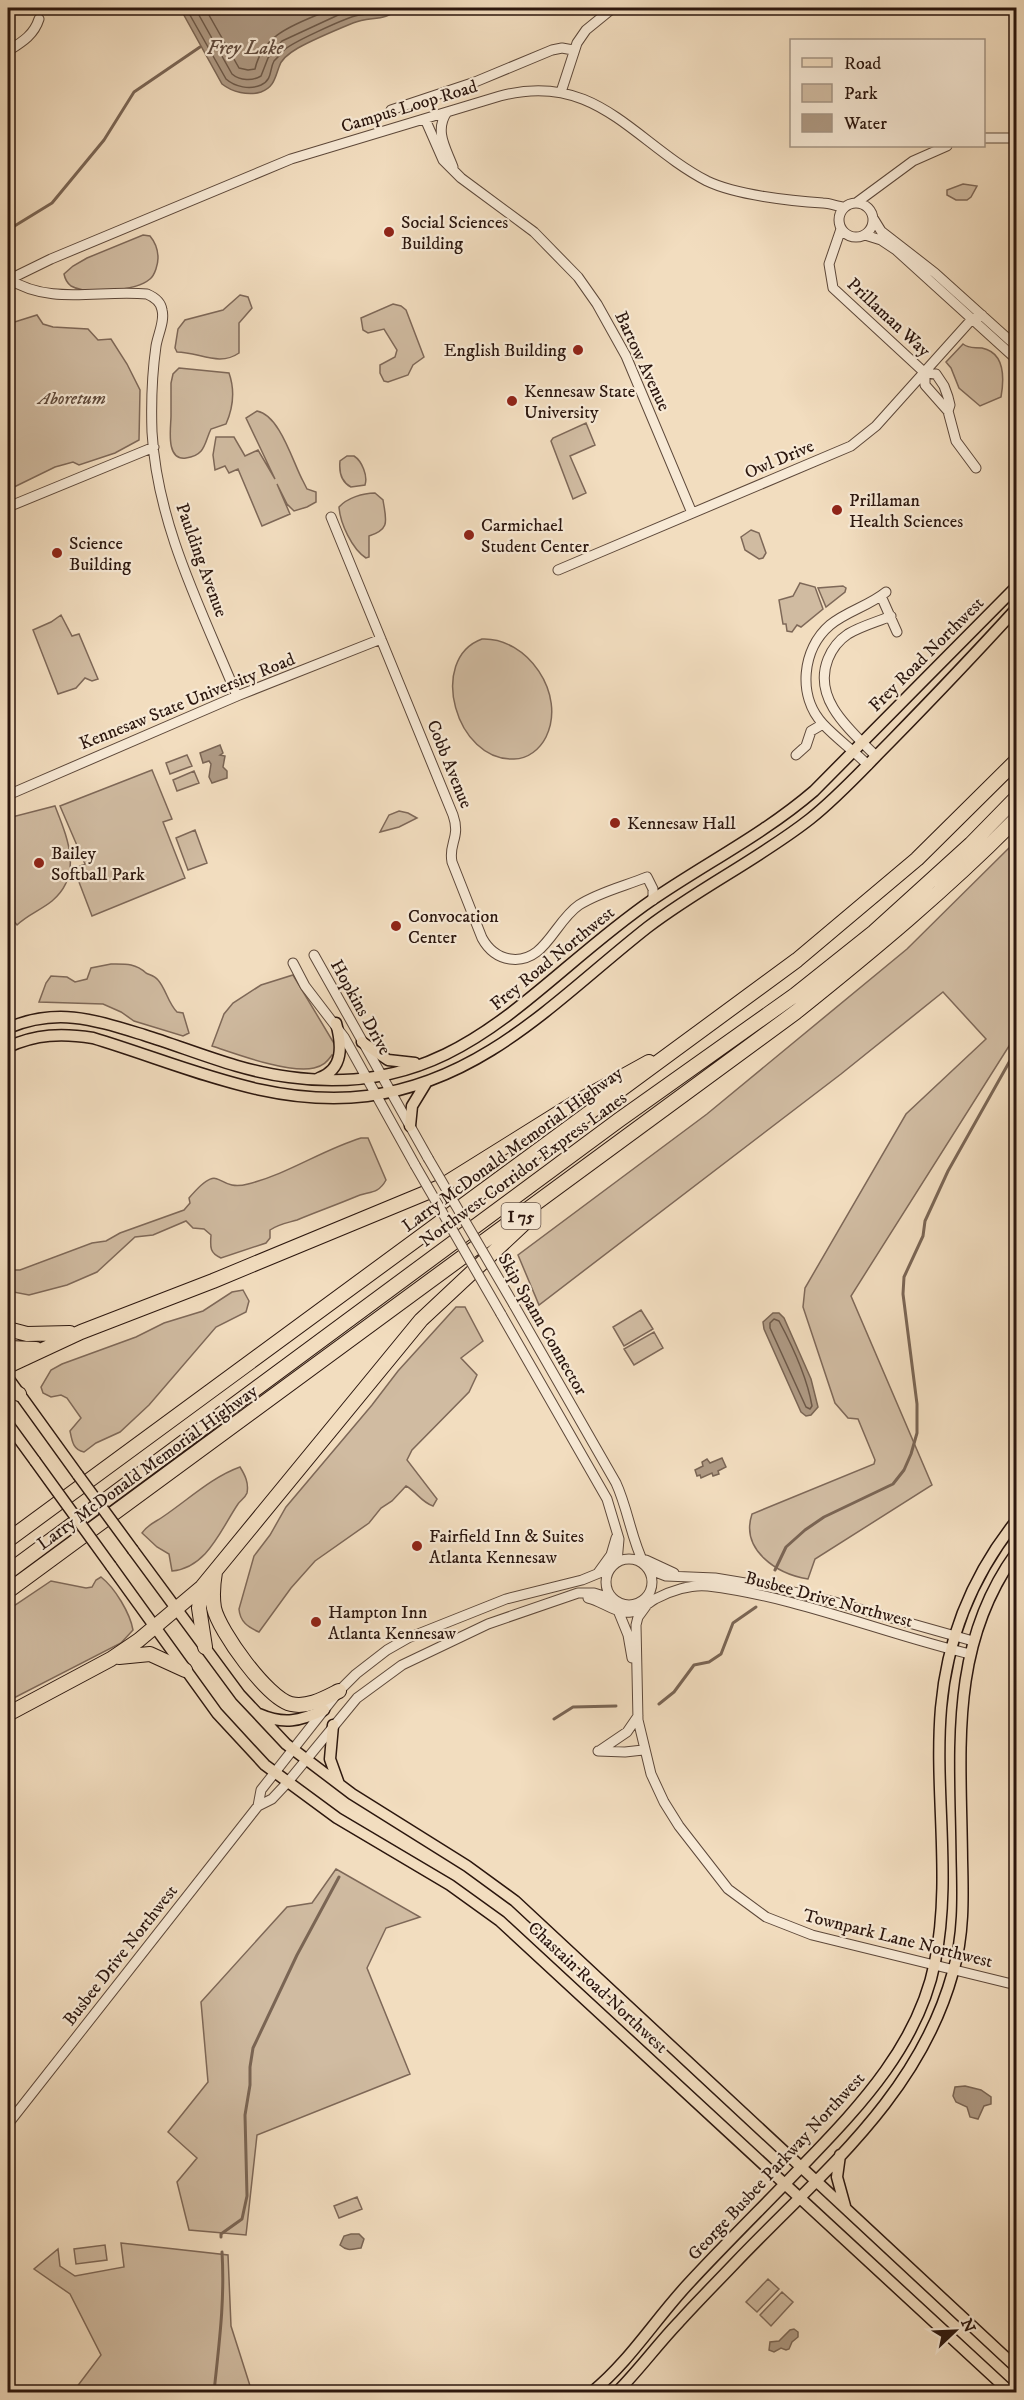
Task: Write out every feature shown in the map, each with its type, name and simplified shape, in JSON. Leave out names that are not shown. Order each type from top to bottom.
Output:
[{"type":"highway","name":"Larry McDonald Memorial Highway","points":[[8,1540],[698,1035],[849,918],[917,859],[1017,761]]},
{"type":"highway","name":"Northwest Corridor Express Lanes","points":[[8,1572],[620,1120],[795,995],[874,932],[971,844],[1017,798]]},
{"type":"highway","name":"Larry McDonald Memorial Highway","points":[[8,1591],[752,1046],[872,951],[936,896],[1017,819]]},
{"type":"highway","points":[[8,1366],[81,1332],[235,1272],[440,1186],[573,1104],[698,1035]]},
{"type":"highway","points":[[8,1714],[111,1659],[139,1640],[202,1587],[421,1320],[557,1189]]},
{"type":"highway","points":[[8,1329],[27,1334],[81,1332]]},
{"type":"highway","points":[[8,1348],[44,1348]]},
{"type":"highway","points":[[216,1571],[213,1591],[214,1608],[218,1620],[230,1640],[271,1692],[280,1700],[303,1705],[324,1699],[339,1691]]},
{"type":"highway","points":[[202,1587],[199,1608],[205,1647]]},
{"type":"highway","points":[[111,1659],[129,1654],[150,1654],[185,1670]]},
{"type":"main road","name":"Frey Road Northwest","points":[[8,1028],[46,1017],[87,1018],[251,1069],[290,1078],[315,1080],[380,1075],[428,1062],[456,1050],[488,1031],[653,900],[783,817],[814,791],[1017,587]]},
{"type":"main road","name":"Frey Road Northwest","points":[[8,1047],[42,1036],[75,1035],[93,1038],[268,1093],[324,1099],[391,1092],[426,1083],[465,1067],[509,1040],[651,925],[811,818],[868,765],[1017,609]]},
{"type":"main road","points":[[315,1080],[329,1073],[338,1061],[340,1046],[336,1023]]},
{"type":"main road","points":[[362,1042],[388,1060],[407,1063],[428,1062]]},
{"type":"main road","points":[[413,1131],[412,1106],[426,1083]]},
{"type":"main road","name":"Chastain Road Northwest","points":[[8,1378],[13,1392],[56,1445],[256,1713],[293,1749],[339,1784],[467,1866],[515,1901],[1017,2367]]},
{"type":"main road","name":"Chastain Road Northwest","points":[[8,1424],[185,1670],[234,1734],[274,1773],[337,1818],[450,1885],[500,1921],[1010,2392]]},
{"type":"main road","name":"George Busbee Parkway Northwest","points":[[592,2392],[620,2366],[688,2283],[786,2184],[865,2098],[891,2064],[918,2014],[935,1965],[944,1889],[941,1707],[951,1649],[964,1607],[981,1572],[1017,1521]]},
{"type":"main road","name":"George Busbee Parkway Northwest","points":[[617,2392],[677,2324],[816,2181],[886,2103],[916,2061],[935,2024],[954,1969],[961,1925],[963,1886],[961,1716],[970,1654],[997,1584],[1017,1553]]},
{"type":"main road","points":[[256,1713],[277,1720],[294,1722],[324,1710]]},
{"type":"main road","points":[[333,1725],[330,1759],[339,1784]]},
{"type":"main road","points":[[840,2155],[837,2177],[847,2210]]},
{"type":"street","points":[[561,92],[573,50],[586,30],[613,8]]},
{"type":"street","points":[[8,51],[30,36],[36,29],[39,19]]},
{"type":"street","points":[[392,110],[475,82],[552,50],[562,48],[573,50]]},
{"type":"street","name":"Campus Loop Road","points":[[8,279],[291,159],[510,93],[539,90],[561,92],[610,112],[713,184],[737,191],[845,207]]},
{"type":"street","points":[[447,112],[440,126],[440,134],[455,172]]},
{"type":"street","name":"Bartow Avenue","points":[[425,119],[443,160],[455,172],[534,232],[578,277],[597,304],[626,356],[692,513]]},
{"type":"street","points":[[985,138],[1017,138]]},
{"type":"street","points":[[850,237],[840,225],[840,213],[845,207],[856,203],[913,161],[945,147]]},
{"type":"street","points":[[865,235],[872,227],[874,199],[881,185]]},
{"type":"street","name":"Campus Loop Road","points":[[817,203],[833,213],[840,225]]},
{"type":"street","points":[[856,203],[865,205],[881,231],[928,267],[1017,346]]},
{"type":"street","name":"Prillaman Way","points":[[840,225],[828,269],[831,284],[836,293],[925,374],[936,374],[939,377],[948,397],[950,405],[948,411]]},
{"type":"street","points":[[834,250],[850,237],[865,235],[881,240],[896,250],[1017,359]]},
{"type":"street","name":"Paulding Avenue","points":[[8,279],[23,288],[43,293],[144,294],[157,300],[163,314],[153,379],[153,447],[160,490],[171,533],[237,696]]},
{"type":"street","points":[[972,319],[982,315]]},
{"type":"street","name":"Owl Drive","points":[[558,570],[851,446],[876,426],[972,319]]},
{"type":"street","points":[[925,374],[925,385],[948,411],[958,444],[976,468]]},
{"type":"street","points":[[8,507],[153,447]]},
{"type":"street","name":"Cobb Avenue","points":[[331,518],[456,822],[457,835],[452,850],[452,862],[482,938],[493,951],[511,959],[531,956],[541,949],[562,921],[578,906],[647,877],[653,889],[653,900]]},
{"type":"street","points":[[868,765],[823,724],[815,712],[807,690],[807,665],[811,649],[818,637],[832,624],[884,594],[897,632]]},
{"type":"street","points":[[876,756],[830,704],[824,686],[824,670],[831,652],[842,638],[857,629],[891,616]]},
{"type":"street","name":"Kennesaw State University Road","points":[[8,795],[237,696],[381,639]]},
{"type":"street","points":[[796,754],[806,746],[811,730],[823,724]]},
{"type":"street","name":"Hopkins Drive","points":[[314,955],[380,1075]]},
{"type":"street","name":"Hopkins Drive","points":[[293,963],[310,993],[336,1023],[367,1077]]},
{"type":"street","name":"Skip Spann Connector","points":[[380,1075],[612,1475],[626,1508],[639,1555],[646,1567]]},
{"type":"street","name":"Skip Spann Connector","points":[[367,1077],[402,1143],[607,1499],[620,1546],[617,1562]]},
{"type":"street","points":[[597,1575],[613,1550],[617,1530]]},
{"type":"street","points":[[639,1555],[662,1569],[690,1575]]},
{"type":"street","points":[[615,1603],[628,1605],[644,1600],[652,1585],[646,1567],[634,1559],[617,1562],[609,1569],[605,1585],[615,1603],[631,1612],[646,1606]]},
{"type":"street","name":"Busbee Drive Northwest","points":[[646,1567],[662,1576],[690,1575],[737,1580],[831,1600],[974,1641]]},
{"type":"street","name":"Busbee Drive Northwest","points":[[258,1806],[261,1790],[274,1773],[305,1737],[339,1691],[372,1661],[408,1638],[506,1599],[597,1575],[609,1569]]},
{"type":"street","name":"Busbee Drive Northwest","points":[[646,1606],[673,1592],[705,1586],[754,1593],[970,1654]]},
{"type":"street","name":"Busbee Drive Northwest","points":[[8,2124],[258,1806],[272,1799],[287,1783],[357,1698],[402,1665],[506,1617],[572,1596],[615,1603]]},
{"type":"street","name":"Townpark Lane Northwest","points":[[615,1603],[628,1635],[636,1681]]},
{"type":"street","name":"Townpark Lane Northwest","points":[[646,1606],[638,1617],[636,1625],[636,1681],[643,1750],[664,1802],[679,1826],[728,1889],[766,1917],[812,1935],[1017,1985]]},
{"type":"street","points":[[638,1716],[627,1732],[596,1751],[643,1750]]},
{"type":"green space","points":[[963,184],[977,186],[967,200],[956,200],[947,195],[947,190]]},
{"type":"green space","points":[[143,235],[150,236],[157,249],[157,266],[150,279],[123,289],[99,291],[78,289],[66,281],[64,274],[73,266]]},
{"type":"green space","points":[[240,295],[248,297],[252,308],[239,323],[239,353],[224,359],[216,359],[177,352],[175,348],[178,329],[185,320],[223,310]]},
{"type":"green space","points":[[393,304],[406,310],[424,357],[413,365],[408,375],[388,382],[384,381],[380,373],[380,365],[395,357],[397,350],[384,329],[368,333],[363,330],[361,318]]},
{"type":"green space","name":"Aboretum","points":[[37,315],[43,324],[53,327],[88,329],[98,340],[111,339],[140,390],[139,440],[115,453],[79,465],[73,462],[55,467],[8,490],[8,324]]},
{"type":"green space","points":[[963,344],[982,348],[996,355],[1003,375],[1001,397],[980,406],[959,388],[946,362]]},
{"type":"green space","points":[[179,368],[229,373],[233,392],[232,405],[226,424],[211,429],[201,451],[186,458],[179,458],[175,454],[170,435],[171,383],[173,374]]},
{"type":"green space","points":[[257,411],[265,414],[279,430],[307,489],[316,492],[316,502],[294,511],[287,504],[277,484],[290,514],[262,526],[238,469],[229,473],[225,466],[215,470],[213,455],[216,437],[234,437],[245,456],[258,450],[275,479],[246,418]]},
{"type":"green space","points":[[586,423],[595,445],[570,456],[586,493],[573,499],[551,441]]},
{"type":"green space","points":[[347,456],[354,456],[362,465],[366,477],[365,485],[351,487],[343,479],[340,472],[340,461]]},
{"type":"green space","points":[[375,493],[383,500],[385,523],[381,530],[369,536],[369,557],[366,558],[348,535],[339,507],[356,497]]},
{"type":"green space","points":[[751,530],[759,533],[766,553],[763,558],[759,559],[745,550],[741,537]]},
{"type":"green space","points":[[800,583],[815,587],[823,609],[801,627],[797,625],[792,632],[787,631],[786,624],[783,624],[779,600],[793,596]]},
{"type":"green space","points":[[843,586],[846,588],[845,592],[826,607],[818,588]]},
{"type":"green space","points":[[61,615],[72,636],[79,634],[98,679],[92,681],[85,678],[76,688],[58,694],[33,630]]},
{"type":"green space","points":[[482,639],[499,641],[514,647],[539,671],[547,687],[551,703],[551,720],[546,737],[537,749],[524,757],[514,759],[494,756],[477,744],[464,728],[456,708],[453,687],[456,667],[465,650]]},
{"type":"green space","points":[[187,755],[192,766],[170,774],[166,763]]},
{"type":"green space","points":[[152,770],[172,819],[163,822],[185,878],[92,916],[74,869],[85,864],[60,806]]},
{"type":"green space","points":[[194,771],[199,783],[177,791],[173,780]]},
{"type":"green space","name":"Bailey Softball Park","points":[[55,806],[68,843],[70,867],[68,879],[52,901],[17,925],[8,914],[8,818]]},
{"type":"green space","points":[[399,811],[417,818],[399,827],[380,832],[389,815]]},
{"type":"green space","points":[[195,830],[207,863],[188,870],[176,838]]},
{"type":"green space","points":[[1016,841],[1016,1035],[851,1296],[932,1485],[815,1559],[808,1579],[796,1576],[773,1566],[756,1549],[751,1539],[752,1514],[874,1464],[875,1460],[858,1419],[848,1418],[835,1403],[803,1307],[805,1288],[906,1114],[986,1039],[943,992],[841,1074],[539,1305],[518,1255],[707,1114],[907,949]]},
{"type":"green space","points":[[111,964],[138,967],[157,979],[177,1012],[183,1013],[189,1033],[183,1036],[134,1021],[103,1004],[39,1002],[51,976],[67,977],[75,982],[87,979],[91,968]]},
{"type":"green space","points":[[293,975],[335,1045],[335,1056],[332,1055],[317,1067],[291,1068],[212,1046],[224,1014],[233,1003],[261,985]]},
{"type":"green space","points":[[361,1138],[368,1138],[386,1180],[383,1185],[372,1192],[277,1226],[270,1230],[270,1238],[266,1243],[221,1258],[212,1249],[211,1235],[204,1229],[193,1228],[186,1221],[153,1235],[135,1237],[97,1272],[67,1285],[29,1295],[8,1291],[8,1265],[15,1270],[20,1270],[92,1243],[106,1241],[120,1233],[184,1210],[190,1203],[189,1198],[208,1180],[214,1178],[237,1186],[263,1180]]},
{"type":"green space","points":[[243,1290],[249,1301],[246,1312],[216,1327],[149,1405],[120,1432],[96,1443],[84,1452],[75,1447],[70,1431],[81,1418],[67,1398],[61,1395],[51,1397],[43,1393],[41,1387],[51,1370],[136,1337],[164,1323],[203,1311],[232,1292]]},
{"type":"green space","points":[[456,1307],[465,1307],[483,1341],[461,1358],[477,1375],[469,1392],[412,1450],[407,1460],[437,1499],[433,1506],[406,1486],[392,1501],[381,1508],[369,1523],[315,1561],[291,1588],[259,1632],[251,1628],[243,1621],[239,1609],[254,1556],[270,1535],[286,1507],[398,1371]]},
{"type":"green space","points":[[641,1310],[653,1329],[624,1346],[613,1327]]},
{"type":"green space","points":[[654,1332],[663,1348],[634,1365],[624,1349]]},
{"type":"green space","points":[[240,1467],[247,1482],[247,1493],[204,1555],[195,1563],[172,1571],[169,1554],[157,1547],[142,1533],[149,1525],[210,1482]]},
{"type":"green space","points":[[101,1577],[121,1601],[133,1630],[121,1643],[8,1701],[8,1610],[51,1581],[86,1588],[92,1587]]},
{"type":"green space","points":[[336,1869],[420,1917],[386,1928],[367,1968],[410,2074],[257,2135],[246,2235],[189,2230],[177,2182],[197,2158],[168,2132],[208,2082],[201,2002],[287,1907],[312,1903]]},
{"type":"green space","points":[[357,2197],[362,2209],[339,2218],[334,2206]]},
{"type":"green space","points":[[121,2243],[228,2255],[231,2326],[252,2392],[73,2392],[101,2355],[70,2294],[34,2269],[58,2249],[60,2266],[75,2276],[124,2267]]},
{"type":"green space","points":[[105,2245],[107,2260],[76,2264],[74,2249]]},
{"type":"green space","points":[[768,2279],[779,2289],[757,2312],[746,2302]]},
{"type":"green space","points":[[782,2292],[793,2302],[771,2326],[760,2315]]},
{"type":"water","name":"Frey Lake","points":[[180,8],[400,8],[383,17],[353,23],[298,48],[282,61],[269,88],[251,94],[235,91],[222,84]]},
{"type":"water","points":[[220,745],[223,753],[220,755],[225,756],[223,767],[227,771],[227,778],[212,783],[209,777],[211,764],[209,761],[203,763],[200,753]]},
{"type":"water","points":[[773,1313],[779,1313],[784,1318],[811,1379],[818,1407],[811,1415],[806,1416],[801,1412],[764,1329],[763,1322]]},
{"type":"water","points":[[722,1458],[726,1467],[718,1471],[719,1474],[713,1476],[712,1473],[701,1478],[700,1475],[697,1476],[695,1470],[703,1466],[702,1462],[707,1459],[710,1463]]},
{"type":"water","points":[[965,2086],[981,2090],[991,2097],[991,2104],[984,2106],[978,2119],[970,2117],[967,2107],[956,2102],[953,2096],[955,2087]]},
{"type":"water","points":[[359,2234],[364,2239],[361,2248],[348,2249],[340,2245],[344,2236]]},
{"type":"water","points":[[794,2329],[798,2332],[798,2337],[789,2349],[781,2348],[774,2352],[769,2350],[770,2342],[779,2341]]},
{"type":"waterway","points":[[8,230],[52,203],[104,140],[134,92],[200,47]]},
{"type":"waterway","points":[[775,1570],[786,1547],[805,1530],[824,1517],[893,1484],[904,1470],[917,1433],[917,1404],[903,1294],[904,1277],[923,1236],[925,1221],[948,1171],[1016,1050]]},
{"type":"waterway","points":[[659,1704],[674,1692],[694,1665],[709,1662],[721,1654],[733,1623],[756,1607]]},
{"type":"waterway","points":[[554,1719],[573,1707],[616,1706]]},
{"type":"waterway","points":[[221,2237],[221,2234],[242,2219],[247,2196],[245,2115],[253,2048],[297,1955],[339,1877]]},
{"type":"waterway","points":[[214,2392],[220,2340],[222,2252]]},
{"type":"place","name":"Social Sciences Building","points":[[389,232]]},
{"type":"place","name":"English Building","points":[[578,350]]},
{"type":"place","name":"Kennesaw State University","points":[[512,401]]},
{"type":"place","name":"Prillaman Health Sciences","points":[[837,510]]},
{"type":"place","name":"Carmichael Student Center","points":[[469,535]]},
{"type":"place","name":"Science Building","points":[[57,553]]},
{"type":"place","name":"Kennesaw Hall","points":[[615,823]]},
{"type":"place","name":"Bailey Softball Park","points":[[39,863]]},
{"type":"place","name":"Convocation Center","points":[[396,926]]},
{"type":"place","name":"Fairfield Inn & Suites Atlanta Kennesaw","points":[[417,1546]]},
{"type":"place","name":"Hampton Inn Atlanta Kennesaw","points":[[316,1622]]}]
